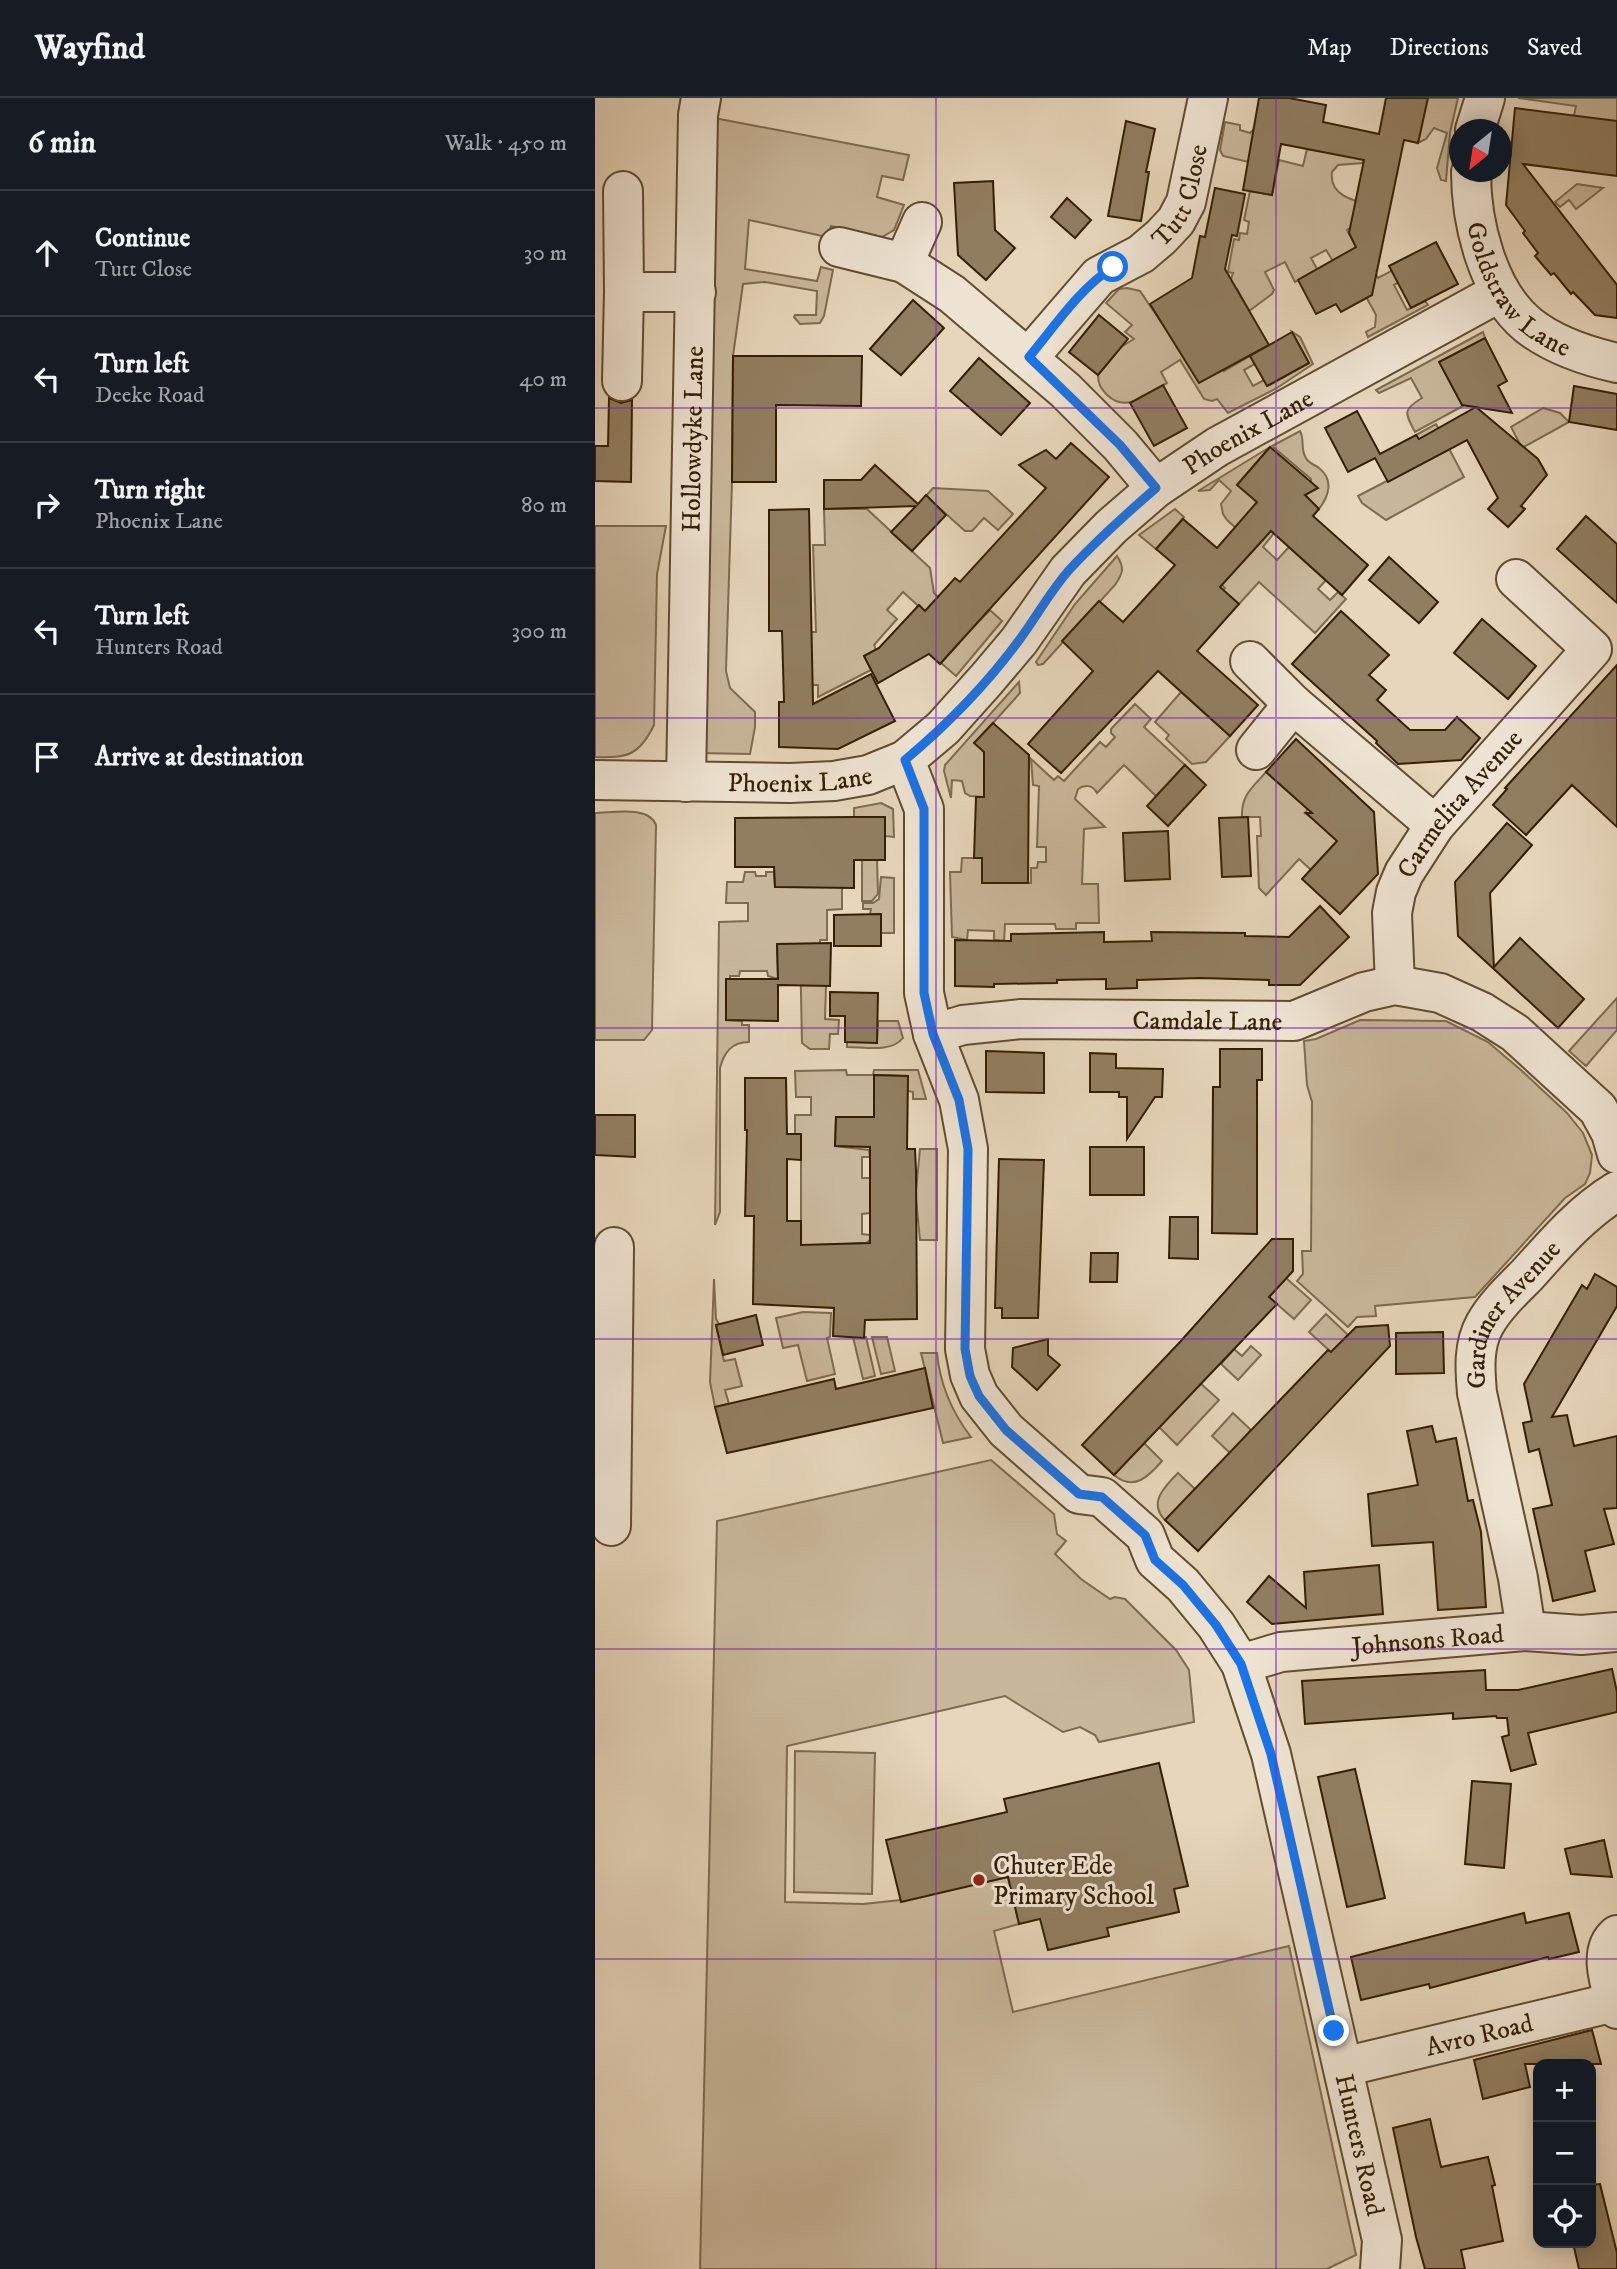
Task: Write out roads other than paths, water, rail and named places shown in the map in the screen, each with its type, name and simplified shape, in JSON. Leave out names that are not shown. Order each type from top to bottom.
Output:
[{"type":"street","name":"Hollowdyke Lane","points":[[686,782],[698,115],[701,98]]},
{"type":"street","name":"Tutt Close","points":[[1029,357],[1099,276],[1141,254],[1176,221],[1186,202],[1208,98]]},
{"type":"street","points":[[1478,119],[1485,98]]},
{"type":"street","name":"Goldstraw Lane","points":[[1472,182],[1483,254],[1500,292],[1528,324],[1581,355],[1617,363]]},
{"type":"street","points":[[622,382],[623,191]]},
{"type":"street","points":[[904,263],[922,222]]},
{"type":"street","points":[[839,247],[904,263],[952,294],[1029,357],[1120,445],[1156,488]]},
{"type":"street","points":[[624,292],[696,292]]},
{"type":"street","name":"Phoenix Lane","points":[[595,780],[834,781],[868,775],[905,760],[943,728],[986,680],[1019,640],[1068,571],[1111,527],[1156,488],[1217,447],[1500,292]]},
{"type":"street","name":"Carmelita Avenue","points":[[1395,985],[1392,913],[1396,892],[1404,873],[1435,825],[1592,649],[1515,579]]},
{"type":"street","points":[[1250,661],[1293,705],[1435,825]]},
{"type":"street","points":[[1255,750],[1293,705]]},
{"type":"street","name":"Hunters Road","points":[[905,760],[924,809],[924,993],[933,1034],[959,1100],[968,1149],[965,1349],[970,1376],[979,1396],[1006,1430],[1079,1494],[1102,1497],[1145,1535],[1155,1560],[1183,1585],[1216,1625],[1241,1664],[1271,1754],[1343,2067],[1382,2240],[1380,2269]]},
{"type":"street","name":"Camdale Lane","points":[[933,1034],[963,1025],[1021,1019],[1294,1021],[1364,992],[1395,985],[1440,993],[1482,1012],[1515,1033],[1598,1109],[1611,1132],[1617,1154]]},
{"type":"street","name":"Gardiner Avenue","points":[[1526,1631],[1518,1578],[1478,1393],[1474,1362],[1483,1326],[1497,1307],[1574,1223],[1595,1204],[1617,1191]]},
{"type":"street","points":[[611,1526],[604,1381],[614,1247]]},
{"type":"street","name":"Johnsons Road","points":[[1241,1664],[1281,1651],[1526,1631],[1581,1635],[1617,1632]]},
{"type":"street","points":[[1614,1938],[1606,1956],[1616,2005]]},
{"type":"street","name":"Avro Road","points":[[1343,2067],[1616,2005]]},
{"type":"place","name":"Chuter Ede Primary School","points":[[979,1880]]}]
